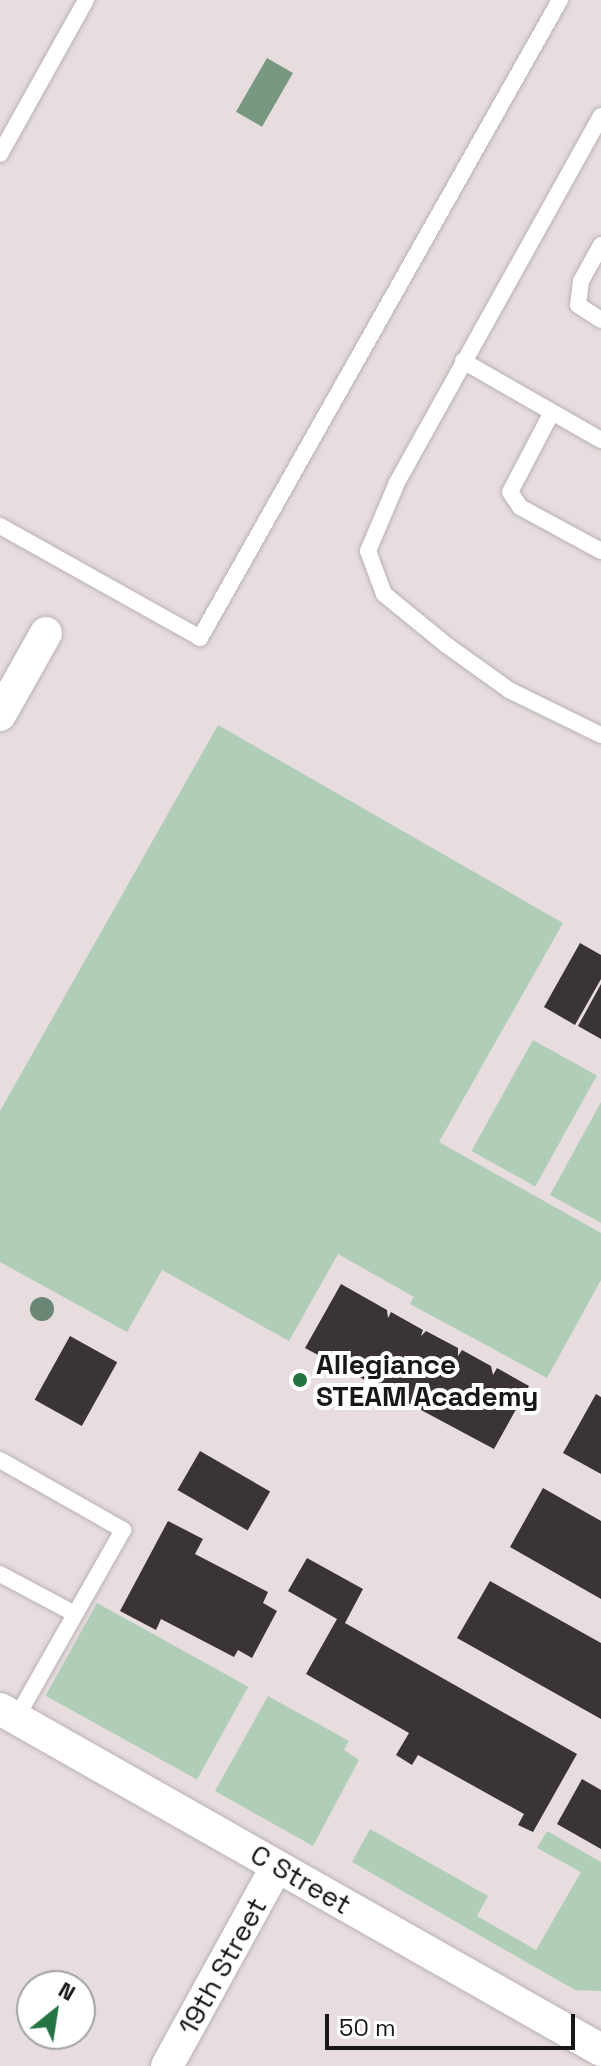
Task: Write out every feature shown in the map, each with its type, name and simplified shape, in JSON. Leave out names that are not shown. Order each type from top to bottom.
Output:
[{"type":"street","points":[[0,715],[46,633]]},
{"type":"street","name":"C Street","points":[[8,1713],[601,2050]]},
{"type":"street","name":"19th Street","points":[[167,2066],[277,1866]]},
{"type":"lane","points":[[0,154],[86,0]]},
{"type":"lane","points":[[0,526],[200,638],[560,0]]},
{"type":"lane","points":[[601,116],[463,361],[372,536],[368,551],[373,579],[445,644],[509,690],[601,735]]},
{"type":"lane","points":[[601,245],[581,281],[578,305],[601,320]]},
{"type":"lane","points":[[463,361],[601,440]]},
{"type":"lane","points":[[552,412],[510,492],[520,507],[601,551]]},
{"type":"lane","points":[[0,1460],[123,1530],[75,1614],[8,1713]]},
{"type":"lane","points":[[0,1574],[75,1614]]},
{"type":"shaded area","points":[[267,58],[293,73],[262,127],[236,112]]},
{"type":"shaded area","points":[[218,725],[563,923],[439,1142],[601,1233],[601,1280],[547,1378],[410,1304],[414,1297],[338,1254],[289,1341],[162,1270],[127,1332],[0,1262],[0,1111]]},
{"type":"shaded area","points":[[533,1040],[597,1075],[535,1186],[471,1151]]},
{"type":"shaded area","points":[[601,1102],[601,1223],[550,1195]]},
{"type":"shaded area","points":[[97,1603],[248,1687],[197,1780],[46,1696]]},
{"type":"shaded area","points":[[268,1696],[349,1741],[344,1750],[359,1760],[313,1846],[215,1791]]},
{"type":"shaded area","points":[[370,1829],[488,1896],[477,1916],[536,1950],[581,1872],[537,1848],[547,1831],[601,1862],[601,1991],[575,1990],[352,1862]]},
{"type":"building","points":[[580,943],[601,955],[601,979],[575,1025],[544,1007]]},
{"type":"building","points":[[601,984],[601,1039],[578,1026]]},
{"type":"building","points":[[341,1284],[387,1310],[388,1318],[391,1312],[423,1330],[421,1336],[426,1331],[458,1348],[458,1356],[462,1350],[491,1366],[493,1375],[497,1368],[529,1386],[494,1449],[305,1348]]},
{"type":"building","points":[[70,1336],[117,1362],[82,1426],[35,1400]]},
{"type":"building","points":[[596,1394],[601,1397],[601,1474],[563,1453]]},
{"type":"building","points":[[200,1451],[270,1492],[248,1530],[178,1490]]},
{"type":"building","points":[[543,1488],[601,1521],[601,1599],[510,1547]]},
{"type":"building","points":[[168,1521],[203,1539],[195,1554],[268,1592],[263,1603],[277,1611],[252,1658],[238,1650],[234,1657],[161,1619],[156,1630],[120,1611]]},
{"type":"building","points":[[307,1558],[363,1589],[345,1623],[577,1754],[533,1832],[518,1825],[524,1814],[418,1755],[412,1765],[396,1755],[409,1733],[306,1674],[337,1619],[288,1591]]},
{"type":"building","points":[[490,1581],[601,1643],[601,1719],[457,1638]]},
{"type":"building","points":[[582,1779],[601,1790],[601,1849],[557,1824]]},
{"type":"place","name":"Allegiance STEAM Academy","points":[[300,1380]]}]
